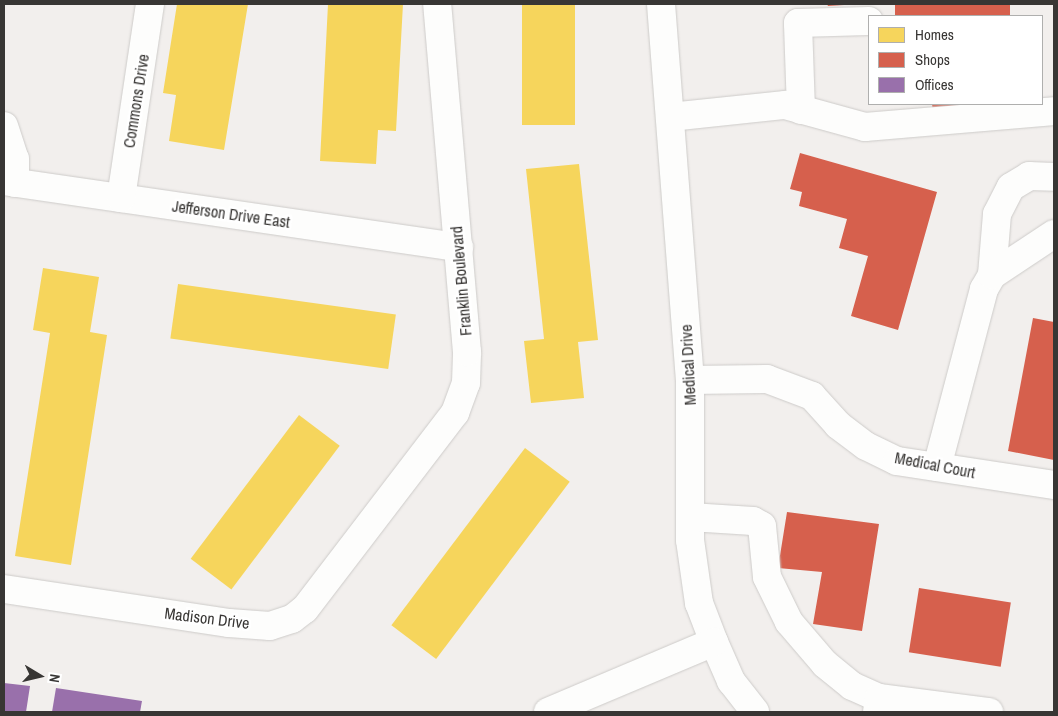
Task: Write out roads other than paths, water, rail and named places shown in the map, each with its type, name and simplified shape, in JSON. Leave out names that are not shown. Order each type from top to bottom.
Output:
[{"type":"street","name":"Commons Drive","points":[[121,198],[150,4]]},
{"type":"street","name":"Franklin Boulevard","points":[[368,527],[455,412],[466,383],[467,352],[459,247],[437,4]]},
{"type":"street","name":"Medical Drive","points":[[661,4],[690,380],[690,540],[700,603],[714,642],[731,681],[755,712]]},
{"type":"street","points":[[801,110],[798,24],[868,20]]},
{"type":"street","points":[[670,117],[786,106],[865,127],[895,114],[1054,112]]},
{"type":"street","points":[[4,126],[15,159],[10,182]]},
{"type":"street","points":[[937,467],[984,289],[992,275],[997,214],[1011,187],[1029,176],[1054,177]]},
{"type":"street","name":"Jefferson Drive East","points":[[10,182],[459,247]]},
{"type":"street","points":[[992,275],[1054,234]]},
{"type":"street","name":"Medical Court","points":[[690,380],[766,380],[812,396],[838,425],[866,446],[897,460],[1054,485]]},
{"type":"street","points":[[690,517],[753,521],[762,526],[767,577],[789,622],[825,664],[878,705],[989,712]]},
{"type":"street","name":"Madison Drive","points":[[4,589],[270,626],[292,619],[305,609],[368,527]]},
{"type":"street","points":[[548,712],[714,642]]}]
